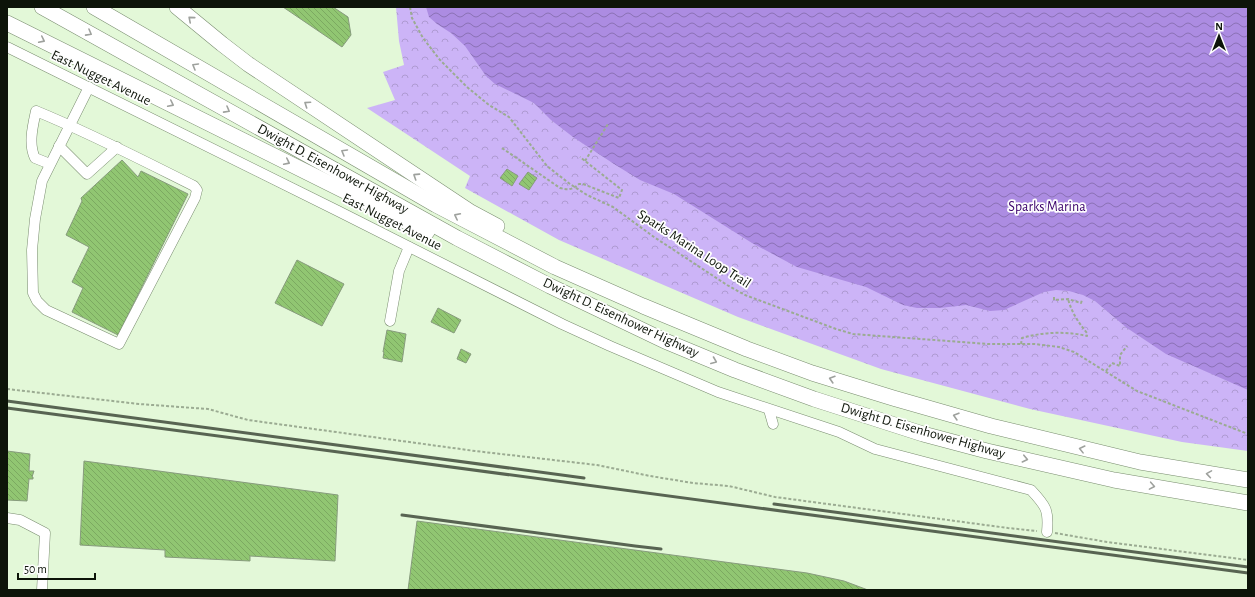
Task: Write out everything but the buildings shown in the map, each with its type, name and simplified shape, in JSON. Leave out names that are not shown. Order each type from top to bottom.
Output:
[{"type":"highway","name":"Dwight D. Eisenhower Highway","points":[[42,7],[457,238],[550,286],[665,341],[735,370],[814,399],[930,436],[987,451],[1114,480],[1248,503]]},
{"type":"highway","name":"Dwight D. Eisenhower Highway","points":[[94,7],[436,205],[555,267],[643,306],[747,349],[812,373],[998,428],[1140,462],[1248,480]]},
{"type":"highway","points":[[177,7],[248,64],[469,211],[550,254],[612,283],[643,306]]},
{"type":"highway","points":[[7,23],[451,244],[530,285],[609,323],[665,341]]},
{"type":"street","name":"East Nugget Avenue","points":[[7,47],[562,324],[610,346],[718,392],[839,432],[875,449],[1031,490],[1043,502],[1048,517],[1047,532]]},
{"type":"street","points":[[50,164],[35,158],[32,152],[36,110],[70,125],[117,147],[194,186],[197,190],[119,344],[46,310],[37,301],[33,293],[32,250],[35,219],[42,181],[70,125],[88,87]]},
{"type":"street","points":[[59,146],[87,174],[117,147]]},
{"type":"street","points":[[390,321],[399,272],[409,247]]},
{"type":"street","points":[[769,410],[773,424]]},
{"type":"street","points":[[7,518],[20,520],[45,533],[42,590]]},
{"type":"path","name":"Sparks Marina Loop Trail","points":[[410,7],[412,18],[423,38],[440,60],[467,87],[509,117],[547,166],[587,195],[613,207],[654,237],[727,285],[745,295],[853,334],[988,344],[1021,344],[1059,347],[1074,352],[1137,391],[1248,434]]},
{"type":"path","points":[[585,161],[608,124]]},
{"type":"path","points":[[502,148],[560,188],[569,190],[579,184],[583,184],[619,198],[622,190],[580,156]]},
{"type":"path","points":[[1054,297],[1054,300],[1068,299],[1081,303],[1082,300]]},
{"type":"path","points":[[1021,344],[1022,338],[1060,332],[1076,333],[1087,336],[1087,333],[1078,322],[1072,311],[1068,299]]},
{"type":"path","points":[[1106,371],[1112,363],[1120,366],[1120,355],[1127,346]]},
{"type":"path","points":[[7,389],[139,404],[208,409],[248,420],[366,437],[475,452],[597,464],[650,476],[693,483],[728,486],[775,497],[1008,528],[1066,534],[1115,543],[1248,560]]},
{"type":"green space","name":"Sparks Marina","points":[[396,7],[1248,7],[1248,451],[1182,442],[1030,409],[881,369],[738,317],[559,240],[465,188],[470,176],[367,108],[395,100],[383,72],[404,65],[399,41]]},
{"type":"water","name":"Sparks Marina","points":[[426,7],[1248,7],[1248,390],[1166,354],[1127,328],[1095,301],[1083,295],[1069,291],[1056,290],[1044,292],[1004,310],[990,311],[966,305],[940,308],[917,308],[903,305],[866,287],[797,267],[752,243],[674,194],[640,180],[573,137],[551,120],[534,103],[495,84],[486,76],[465,46],[451,33],[429,17]]},
{"type":"railway","points":[[7,401],[584,478]]},
{"type":"railway","points":[[7,408],[1248,573]]},
{"type":"railway","points":[[774,504],[1248,567]]},
{"type":"railway","points":[[402,515],[661,549]]}]
